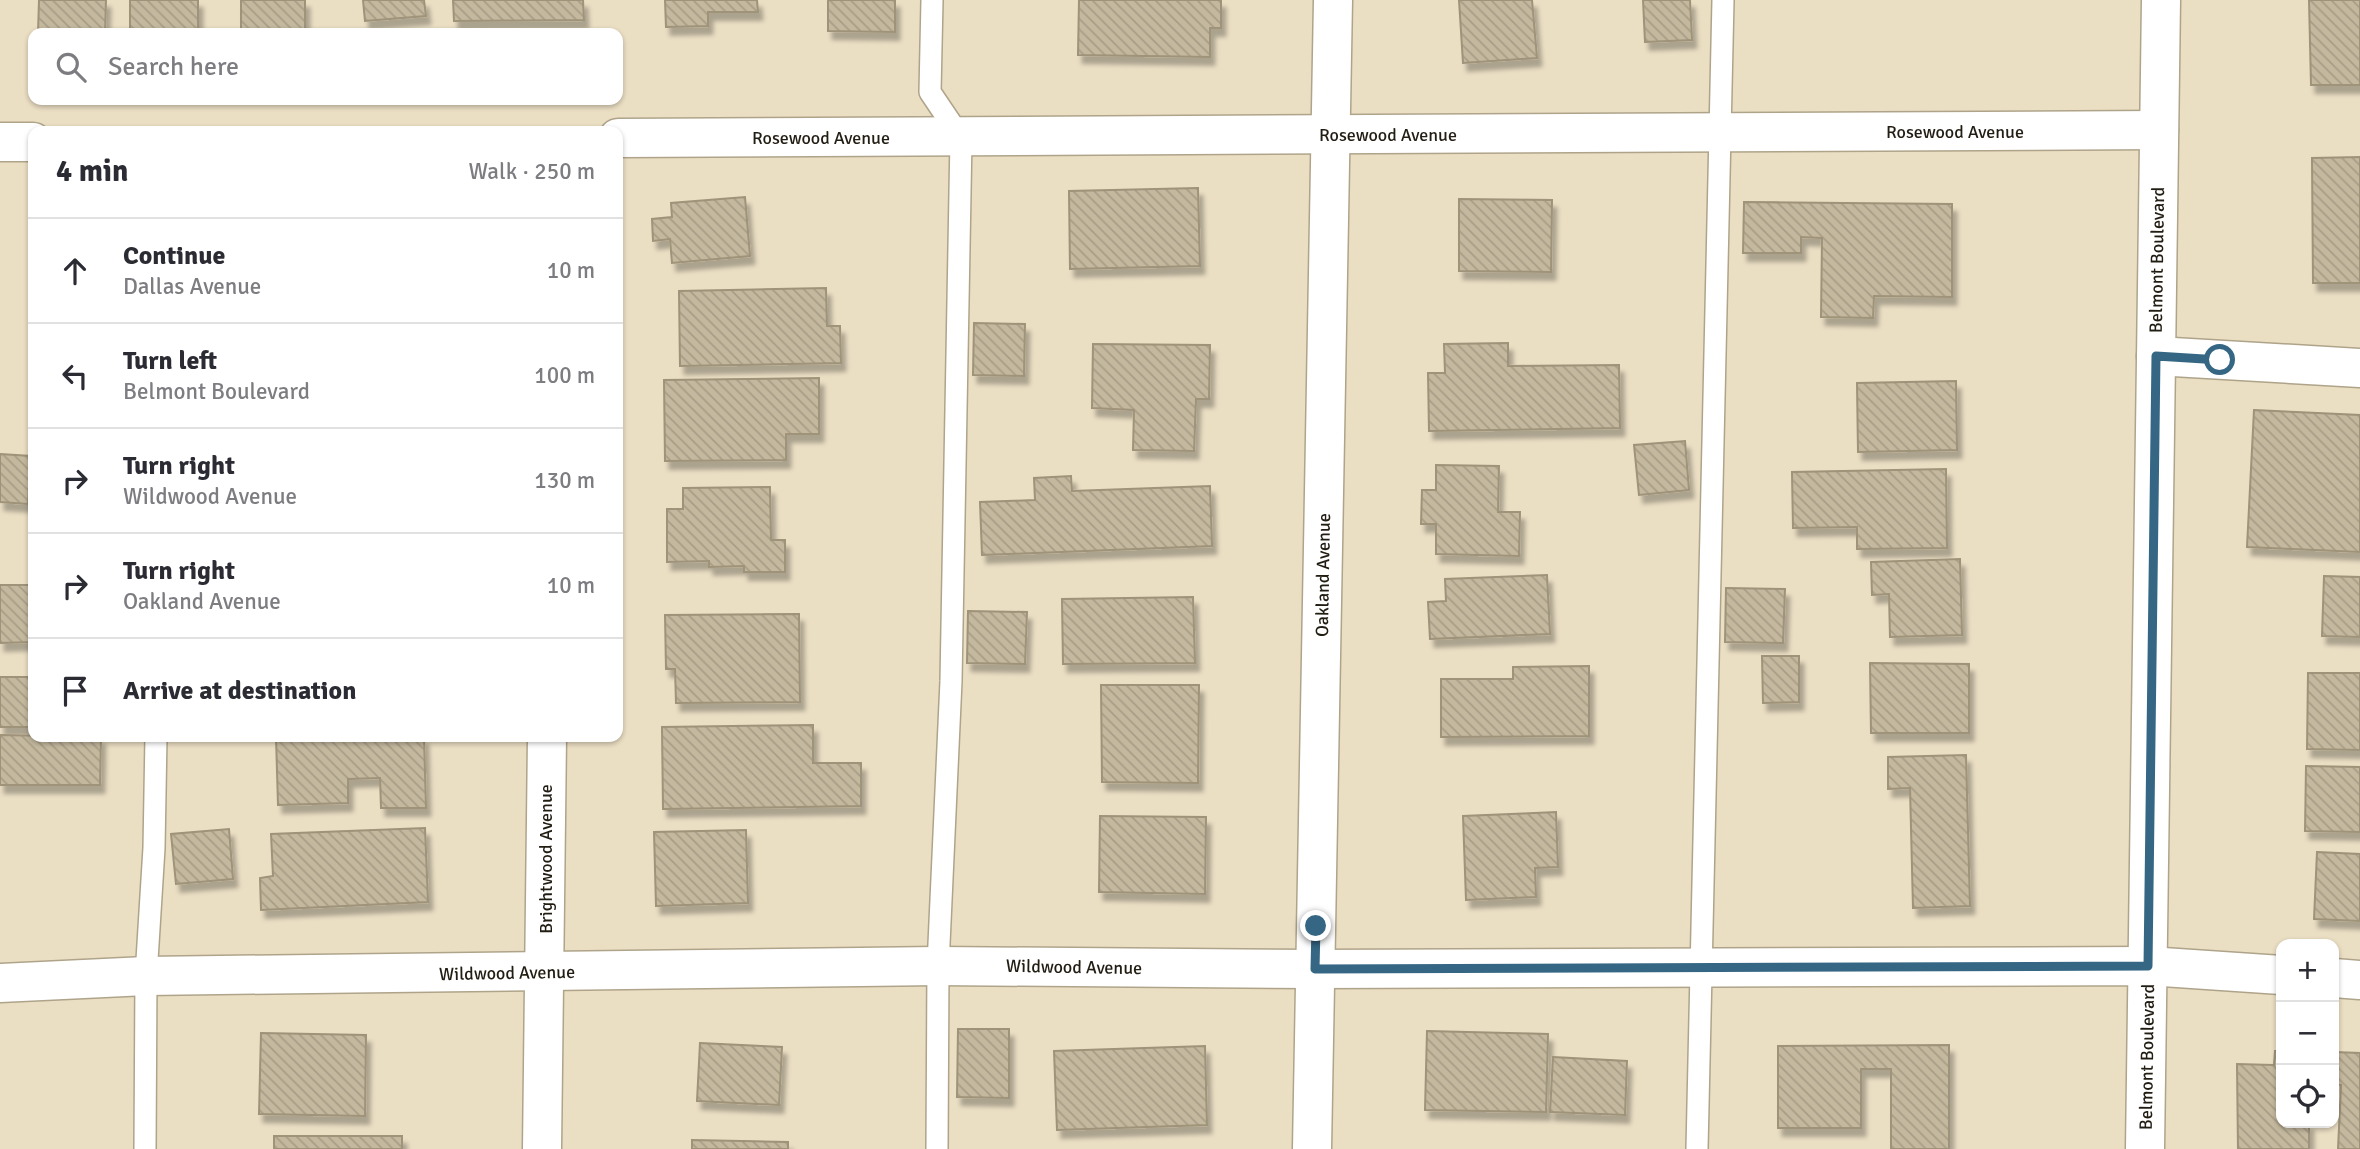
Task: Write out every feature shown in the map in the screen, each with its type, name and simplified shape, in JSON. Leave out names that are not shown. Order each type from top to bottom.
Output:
[{"type":"street","name":"Oakland Avenue","points":[[1312,1149],[1333,0]]},
{"type":"street","name":"Belmont Boulevard","points":[[2145,1149],[2161,0]]},
{"type":"street","name":"Rosewood Avenue","points":[[623,138],[2159,131]]},
{"type":"street","points":[[0,142],[28,142]]},
{"type":"street","points":[[2156,356],[2360,368]]},
{"type":"street","name":"Brightwood Avenue","points":[[542,1149],[547,742]]},
{"type":"street","name":"Wildwood Avenue","points":[[0,983],[146,976],[938,966],[1315,969],[2148,966],[2276,975]]},
{"type":"street","points":[[2339,978],[2360,980]]},
{"type":"lane","points":[[932,0],[930,92],[961,138],[951,681],[938,966],[937,1149]]},
{"type":"lane","points":[[1697,1149],[1723,0]]},
{"type":"lane","points":[[145,1149],[146,976],[154,848],[156,742]]},
{"type":"building","points":[[39,0],[106,0],[105,28],[38,28]]},
{"type":"building","points":[[130,0],[198,0],[198,28],[130,28]]},
{"type":"building","points":[[241,0],[305,0],[305,28],[241,28]]},
{"type":"building","points":[[363,0],[424,0],[426,16],[365,21]]},
{"type":"building","points":[[453,0],[583,0],[584,20],[454,21]]},
{"type":"building","points":[[665,0],[757,0],[758,12],[708,12],[708,26],[666,27]]},
{"type":"building","points":[[828,0],[895,0],[895,32],[828,31]]},
{"type":"building","points":[[1079,0],[1221,0],[1221,28],[1210,28],[1210,57],[1078,55]]},
{"type":"building","points":[[1459,0],[1532,0],[1537,58],[1463,63]]},
{"type":"building","points":[[1643,0],[1690,0],[1692,40],[1645,42]]},
{"type":"building","points":[[2309,0],[2360,0],[2360,85],[2311,85]]},
{"type":"building","points":[[2360,157],[2360,283],[2313,283],[2312,158]]},
{"type":"building","points":[[1198,188],[1200,266],[1070,269],[1069,191]]},
{"type":"building","points":[[745,197],[750,256],[672,263],[670,239],[653,241],[652,219],[672,217],[671,203]]},
{"type":"building","points":[[1459,199],[1552,200],[1551,272],[1459,271]]},
{"type":"building","points":[[1744,202],[1952,204],[1952,297],[1874,296],[1873,318],[1821,317],[1822,238],[1801,237],[1801,253],[1743,253]]},
{"type":"building","points":[[826,288],[827,326],[840,326],[841,363],[680,366],[679,291]]},
{"type":"building","points":[[974,323],[1025,324],[1024,376],[973,375]]},
{"type":"building","points":[[1508,343],[1508,366],[1619,365],[1620,428],[1429,431],[1428,373],[1445,373],[1444,344]]},
{"type":"building","points":[[1093,344],[1210,345],[1209,399],[1196,399],[1194,451],[1133,450],[1134,410],[1092,408]]},
{"type":"building","points":[[819,378],[819,434],[786,434],[786,460],[665,461],[664,380]]},
{"type":"building","points":[[1956,381],[1957,450],[1858,452],[1857,383]]},
{"type":"building","points":[[2254,410],[2360,415],[2360,552],[2247,547]]},
{"type":"building","points":[[1685,441],[1689,490],[1639,495],[1634,445]]},
{"type":"building","points":[[0,454],[28,456],[28,504],[0,502]]},
{"type":"building","points":[[1436,465],[1499,466],[1498,512],[1520,512],[1519,556],[1436,554],[1436,524],[1421,524],[1422,490],[1436,490]]},
{"type":"building","points":[[1946,469],[1947,548],[1857,549],[1857,527],[1793,528],[1792,472]]},
{"type":"building","points":[[1071,476],[1072,491],[1210,486],[1212,546],[982,555],[980,502],[1035,500],[1034,478]]},
{"type":"building","points":[[770,487],[771,540],[785,540],[785,572],[744,572],[744,566],[709,567],[709,561],[667,562],[667,509],[683,509],[683,488]]},
{"type":"building","points":[[1960,559],[1962,635],[1890,637],[1889,594],[1872,595],[1871,562]]},
{"type":"building","points":[[1547,575],[1550,634],[1430,639],[1428,602],[1446,601],[1445,579]]},
{"type":"building","points":[[2324,576],[2360,577],[2360,637],[2322,636]]},
{"type":"building","points":[[0,585],[28,585],[28,642],[0,643]]},
{"type":"building","points":[[1726,588],[1785,589],[1783,643],[1725,642]]},
{"type":"building","points":[[1193,597],[1195,663],[1063,664],[1062,599]]},
{"type":"building","points":[[968,611],[1027,612],[1025,664],[967,663]]},
{"type":"building","points":[[799,614],[800,702],[676,703],[675,669],[666,669],[665,615]]},
{"type":"building","points":[[1762,656],[1799,656],[1799,702],[1763,703]]},
{"type":"building","points":[[1870,663],[1969,664],[1969,733],[1871,733]]},
{"type":"building","points":[[1589,666],[1589,736],[1441,737],[1441,679],[1513,679],[1513,667]]},
{"type":"building","points":[[2308,673],[2360,673],[2360,750],[2307,749]]},
{"type":"building","points":[[0,677],[28,677],[28,727],[0,727]]},
{"type":"building","points":[[1101,685],[1199,685],[1198,783],[1102,782]]},
{"type":"building","points":[[813,725],[813,763],[861,763],[861,806],[663,809],[662,727]]},
{"type":"building","points":[[0,735],[28,736],[28,742],[101,742],[100,785],[0,785]]},
{"type":"building","points":[[276,742],[424,742],[426,808],[381,808],[380,778],[348,779],[348,803],[278,805]]},
{"type":"building","points":[[1966,755],[1970,906],[1913,908],[1910,788],[1888,789],[1888,757]]},
{"type":"building","points":[[2306,766],[2360,767],[2360,832],[2305,831]]},
{"type":"building","points":[[1556,812],[1558,867],[1535,868],[1536,897],[1466,900],[1463,816]]},
{"type":"building","points":[[1100,816],[1206,817],[1205,894],[1099,892]]},
{"type":"building","points":[[425,828],[428,902],[261,910],[260,878],[273,876],[271,834]]},
{"type":"building","points":[[229,829],[233,879],[176,884],[171,834]]},
{"type":"building","points":[[746,830],[748,903],[656,906],[654,832]]},
{"type":"building","points":[[2317,852],[2360,854],[2360,921],[2314,919]]},
{"type":"building","points":[[958,1029],[1009,1029],[1009,1098],[957,1097]]},
{"type":"building","points":[[1427,1031],[1548,1034],[1546,1112],[1425,1110]]},
{"type":"building","points":[[261,1033],[366,1035],[365,1116],[259,1114]]},
{"type":"building","points":[[700,1043],[782,1047],[779,1105],[697,1101]]},
{"type":"building","points":[[1949,1045],[1949,1149],[1891,1149],[1891,1069],[1861,1069],[1861,1128],[1778,1128],[1778,1046]]},
{"type":"building","points":[[1205,1046],[1207,1125],[1057,1130],[1054,1051]]},
{"type":"building","points":[[2276,1051],[2276,1128],[2309,1128],[2309,1149],[2238,1149],[2237,1064],[2274,1065]]},
{"type":"building","points":[[2339,1052],[2360,1053],[2360,1149],[2338,1149],[2341,1085]]},
{"type":"building","points":[[1553,1057],[1627,1061],[1625,1115],[1550,1112]]},
{"type":"building","points":[[274,1136],[402,1136],[402,1149],[274,1149]]},
{"type":"building","points":[[692,1140],[788,1142],[788,1149],[692,1149]]},
{"type":"route","points":[[1316,926],[1315,969],[2148,966],[2156,356],[2220,360]]}]
